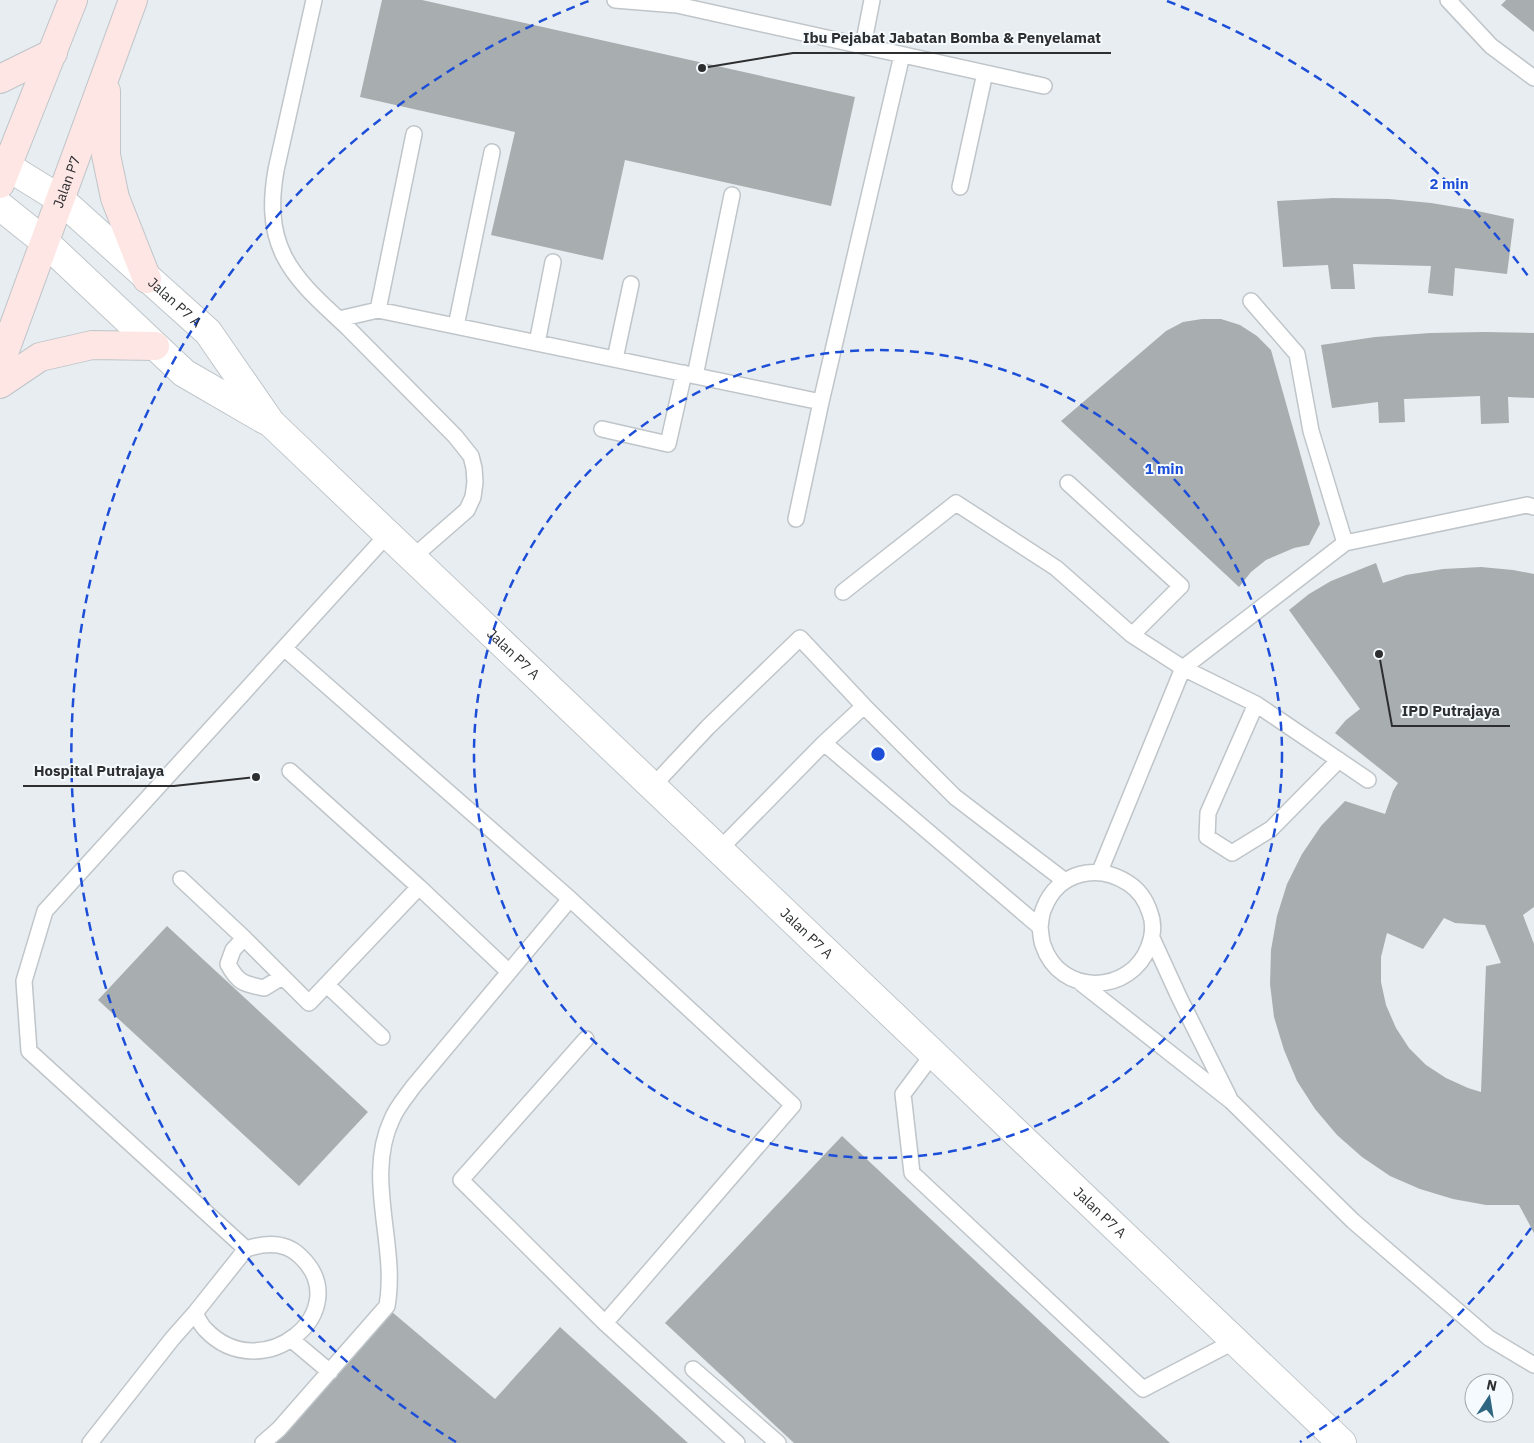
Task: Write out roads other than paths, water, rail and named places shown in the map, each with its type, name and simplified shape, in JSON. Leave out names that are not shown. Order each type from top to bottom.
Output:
[{"type":"main road","points":[[2,171],[53,53],[73,0]]},
{"type":"main road","name":"Jalan P7","points":[[0,364],[134,0]]},
{"type":"main road","points":[[0,79],[53,53]]},
{"type":"main road","points":[[105,75],[106,155],[115,198],[147,279]]},
{"type":"main road","points":[[0,384],[40,357],[92,345],[155,346]]},
{"type":"street","name":"Jalan P7 A","points":[[2,171],[60,199],[208,332],[270,423],[1342,1443]]},
{"type":"street","name":"Jalan P7 A","points":[[0,206],[45,242],[184,373],[270,423]]},
{"type":"lane","points":[[314,0],[272,193],[277,240],[284,256],[294,271],[455,436],[471,456],[474,468],[474,490],[467,510],[412,558]]},
{"type":"lane","points":[[615,0],[677,5],[1044,86]]},
{"type":"lane","points":[[863,46],[872,0]]},
{"type":"lane","points":[[1448,0],[1491,46],[1534,78]]},
{"type":"lane","points":[[796,519],[821,402],[902,55]]},
{"type":"lane","points":[[960,187],[985,73]]},
{"type":"lane","points":[[378,310],[414,134]]},
{"type":"lane","points":[[456,326],[492,152]]},
{"type":"lane","points":[[602,429],[668,444],[689,375],[732,196]]},
{"type":"lane","points":[[537,343],[553,262]]},
{"type":"lane","points":[[614,359],[631,284]]},
{"type":"lane","points":[[1251,301],[1298,354],[1312,431],[1345,543]]},
{"type":"lane","points":[[339,319],[378,310],[821,402]]},
{"type":"lane","points":[[1068,483],[1181,586],[1132,635]]},
{"type":"lane","points":[[842,592],[956,503],[1056,568],[1132,635],[1183,668],[1256,704],[1368,780]]},
{"type":"lane","points":[[1100,872],[1183,668],[1345,543],[1528,505],[1534,507]]},
{"type":"lane","points":[[246,1249],[29,1051],[24,981],[45,911],[387,535]]},
{"type":"lane","points":[[652,786],[708,727],[800,638],[864,706],[955,797],[1065,881]]},
{"type":"lane","points":[[284,648],[570,899],[793,1105],[605,1323]]},
{"type":"lane","points":[[1256,704],[1208,813],[1207,837],[1232,853],[1271,829],[1339,760]]},
{"type":"lane","points":[[719,850],[824,743],[864,706]]},
{"type":"lane","points":[[824,743],[1040,927]]},
{"type":"lane","points":[[290,770],[419,886],[508,971]]},
{"type":"lane","points":[[1080,982],[1098,984],[1117,981],[1133,971],[1145,956],[1152,938],[1152,919],[1146,901],[1134,886],[1118,876],[1100,872],[1082,873],[1065,881],[1052,893],[1043,909],[1040,927],[1042,945],[1050,961],[1063,974],[1080,982],[1230,1101],[1354,1221],[1489,1338],[1534,1365]]},
{"type":"lane","points":[[181,879],[309,1003],[419,886]]},
{"type":"lane","points":[[263,1443],[279,1429],[387,1306],[390,1281],[380,1161],[384,1139],[392,1118],[413,1087],[570,899]]},
{"type":"lane","points":[[244,938],[232,950],[228,964],[235,977],[245,984],[264,988],[282,977]]},
{"type":"lane","points":[[1152,938],[1230,1101]]},
{"type":"lane","points":[[327,985],[382,1037]]},
{"type":"lane","points":[[586,1039],[460,1180],[605,1323],[737,1443]]},
{"type":"lane","points":[[933,1054],[903,1094],[912,1173],[1143,1389],[1235,1341]]},
{"type":"lane","points":[[90,1443],[246,1249],[258,1245],[272,1244],[285,1247],[298,1254],[314,1274],[317,1293],[314,1312],[308,1323],[292,1340],[270,1349],[252,1351],[234,1348],[218,1340],[204,1328],[195,1313]]},
{"type":"lane","points":[[292,1340],[330,1372]]},
{"type":"lane","points":[[693,1369],[778,1443]]},
{"type":"place","name":"Ibu Pejabat Jabatan Bomba & Penyelamat","points":[[702,68]]},
{"type":"place","name":"IPD Putrajaya","points":[[1379,654]]},
{"type":"place","name":"Hospital Putrajaya","points":[[256,777]]}]
